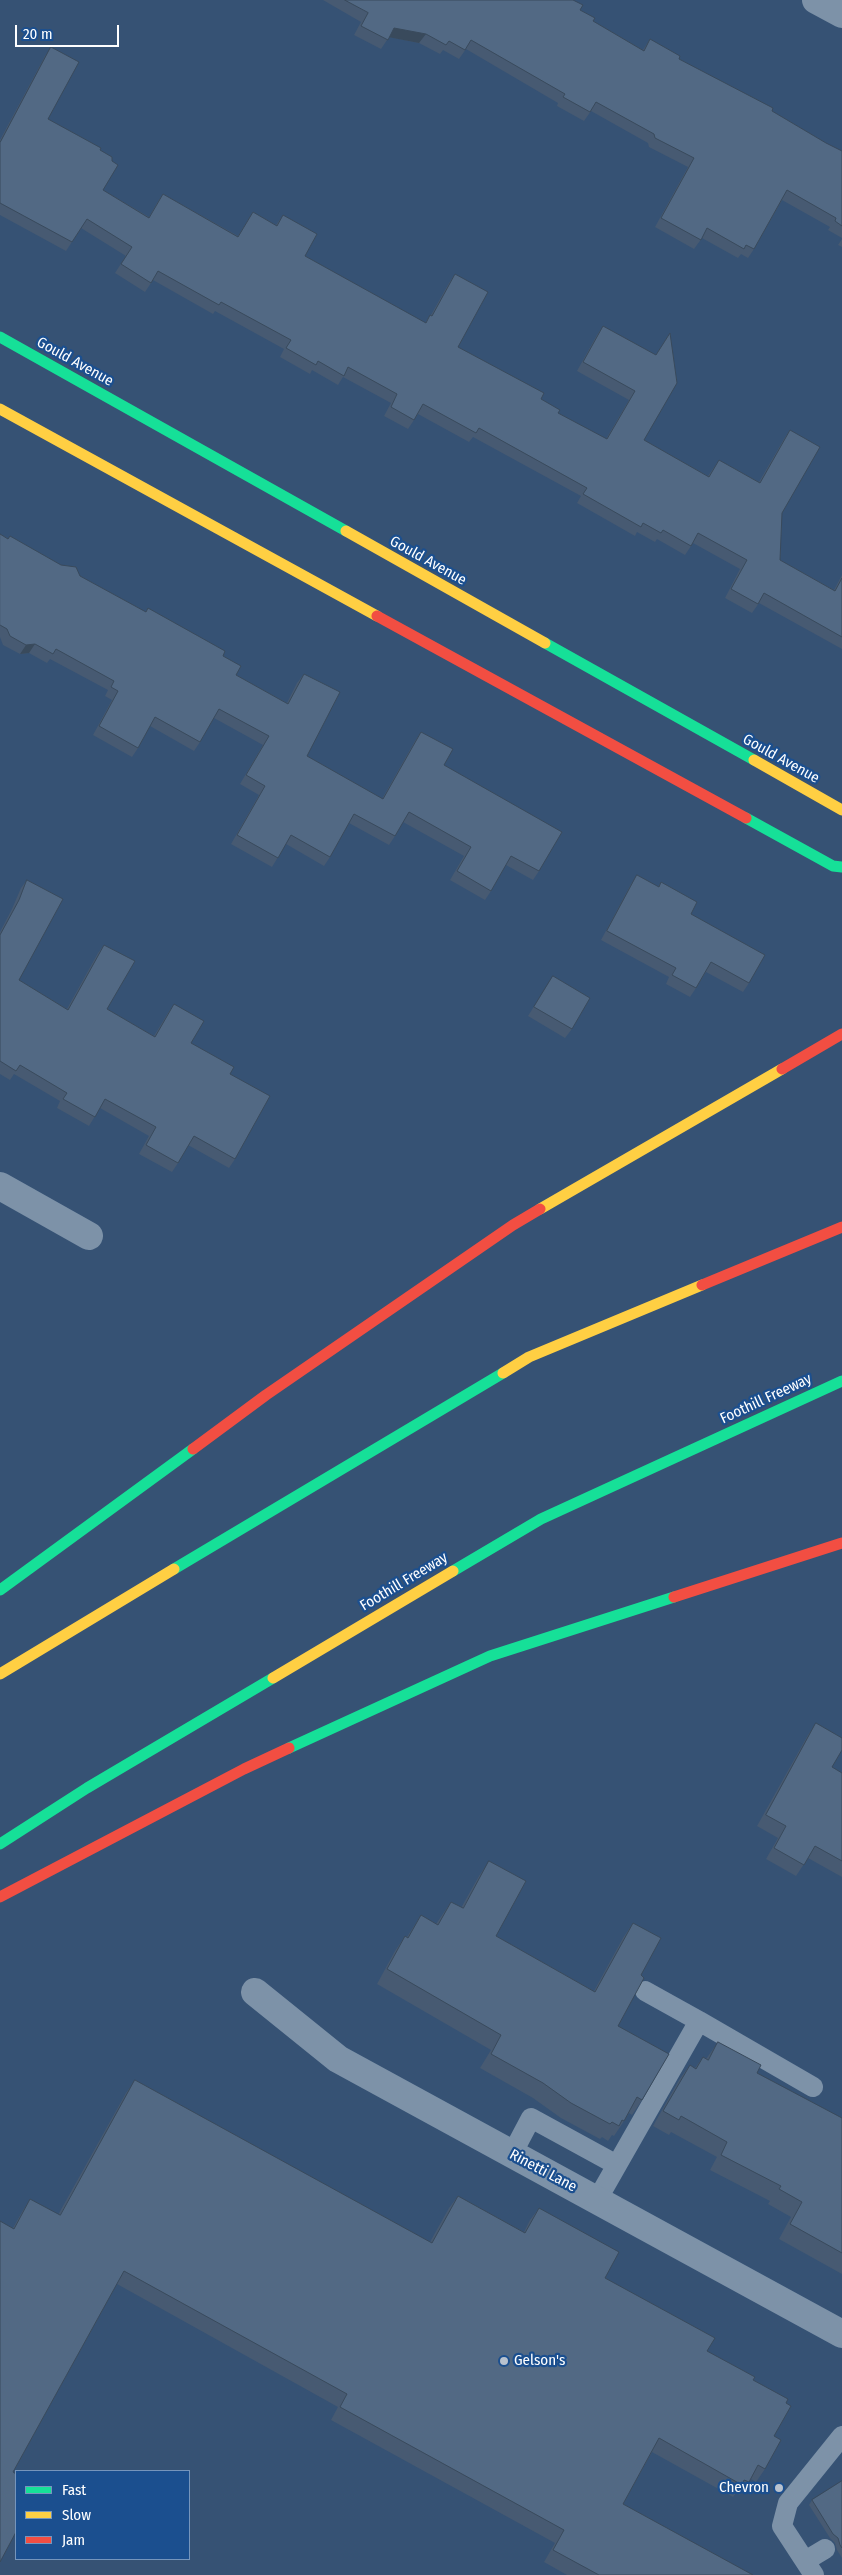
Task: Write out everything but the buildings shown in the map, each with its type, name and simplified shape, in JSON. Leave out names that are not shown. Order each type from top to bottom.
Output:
[{"type":"main road","name":"Gould Avenue","points":[[0,337],[842,810]]},
{"type":"main road","points":[[0,409],[824,862],[842,867]]},
{"type":"main road","points":[[0,1590],[266,1395],[513,1225],[842,1034]]},
{"type":"main road","points":[[0,1674],[529,1357],[842,1228]]},
{"type":"main road","name":"Foothill Freeway","points":[[0,1844],[86,1788],[541,1519],[842,1381]]},
{"type":"main road","points":[[0,1897],[244,1769],[490,1656],[842,1543]]},
{"type":"street","points":[[816,0],[842,14]]},
{"type":"street","points":[[0,1186],[89,1236]]},
{"type":"street","name":"Rinetti Lane","points":[[255,1992],[338,2059],[842,2334]]},
{"type":"lane","points":[[645,1992],[813,2087]]},
{"type":"lane","points":[[597,2200],[699,2022]]},
{"type":"lane","points":[[512,2154],[531,2118],[617,2165]]},
{"type":"lane","points":[[825,2549],[809,2568],[782,2526],[788,2503],[842,2436]]},
{"type":"traffic: fast","points":[[0,337],[346,531]]},
{"type":"traffic: fast","points":[[545,643],[754,760]]},
{"type":"traffic: fast","points":[[746,818],[833,866],[842,867]]},
{"type":"traffic: fast","points":[[174,1569],[503,1373]]},
{"type":"traffic: fast","points":[[453,1571],[541,1519],[842,1381]]},
{"type":"traffic: fast","points":[[0,1590],[193,1449]]},
{"type":"traffic: fast","points":[[289,1748],[490,1656],[674,1597]]},
{"type":"traffic: fast","points":[[0,1844],[87,1788],[273,1678]]},
{"type":"traffic: slow","points":[[0,409],[377,616]]},
{"type":"traffic: slow","points":[[346,531],[545,643]]},
{"type":"traffic: slow","points":[[754,760],[842,810]]},
{"type":"traffic: slow","points":[[540,1209],[782,1069]]},
{"type":"traffic: slow","points":[[503,1373],[529,1357],[702,1285]]},
{"type":"traffic: slow","points":[[0,1674],[174,1569]]},
{"type":"traffic: slow","points":[[273,1678],[453,1571]]},
{"type":"traffic: jam","points":[[377,616],[746,818]]},
{"type":"traffic: jam","points":[[782,1069],[842,1034]]},
{"type":"traffic: jam","points":[[193,1449],[266,1395],[513,1225],[540,1209]]},
{"type":"traffic: jam","points":[[702,1285],[842,1227]]},
{"type":"traffic: jam","points":[[674,1597],[842,1543]]},
{"type":"traffic: jam","points":[[0,1897],[244,1769],[289,1748]]},
{"type":"place","name":"Gelson's","points":[[504,2361]]},
{"type":"place","name":"Chevron","points":[[779,2488]]}]
